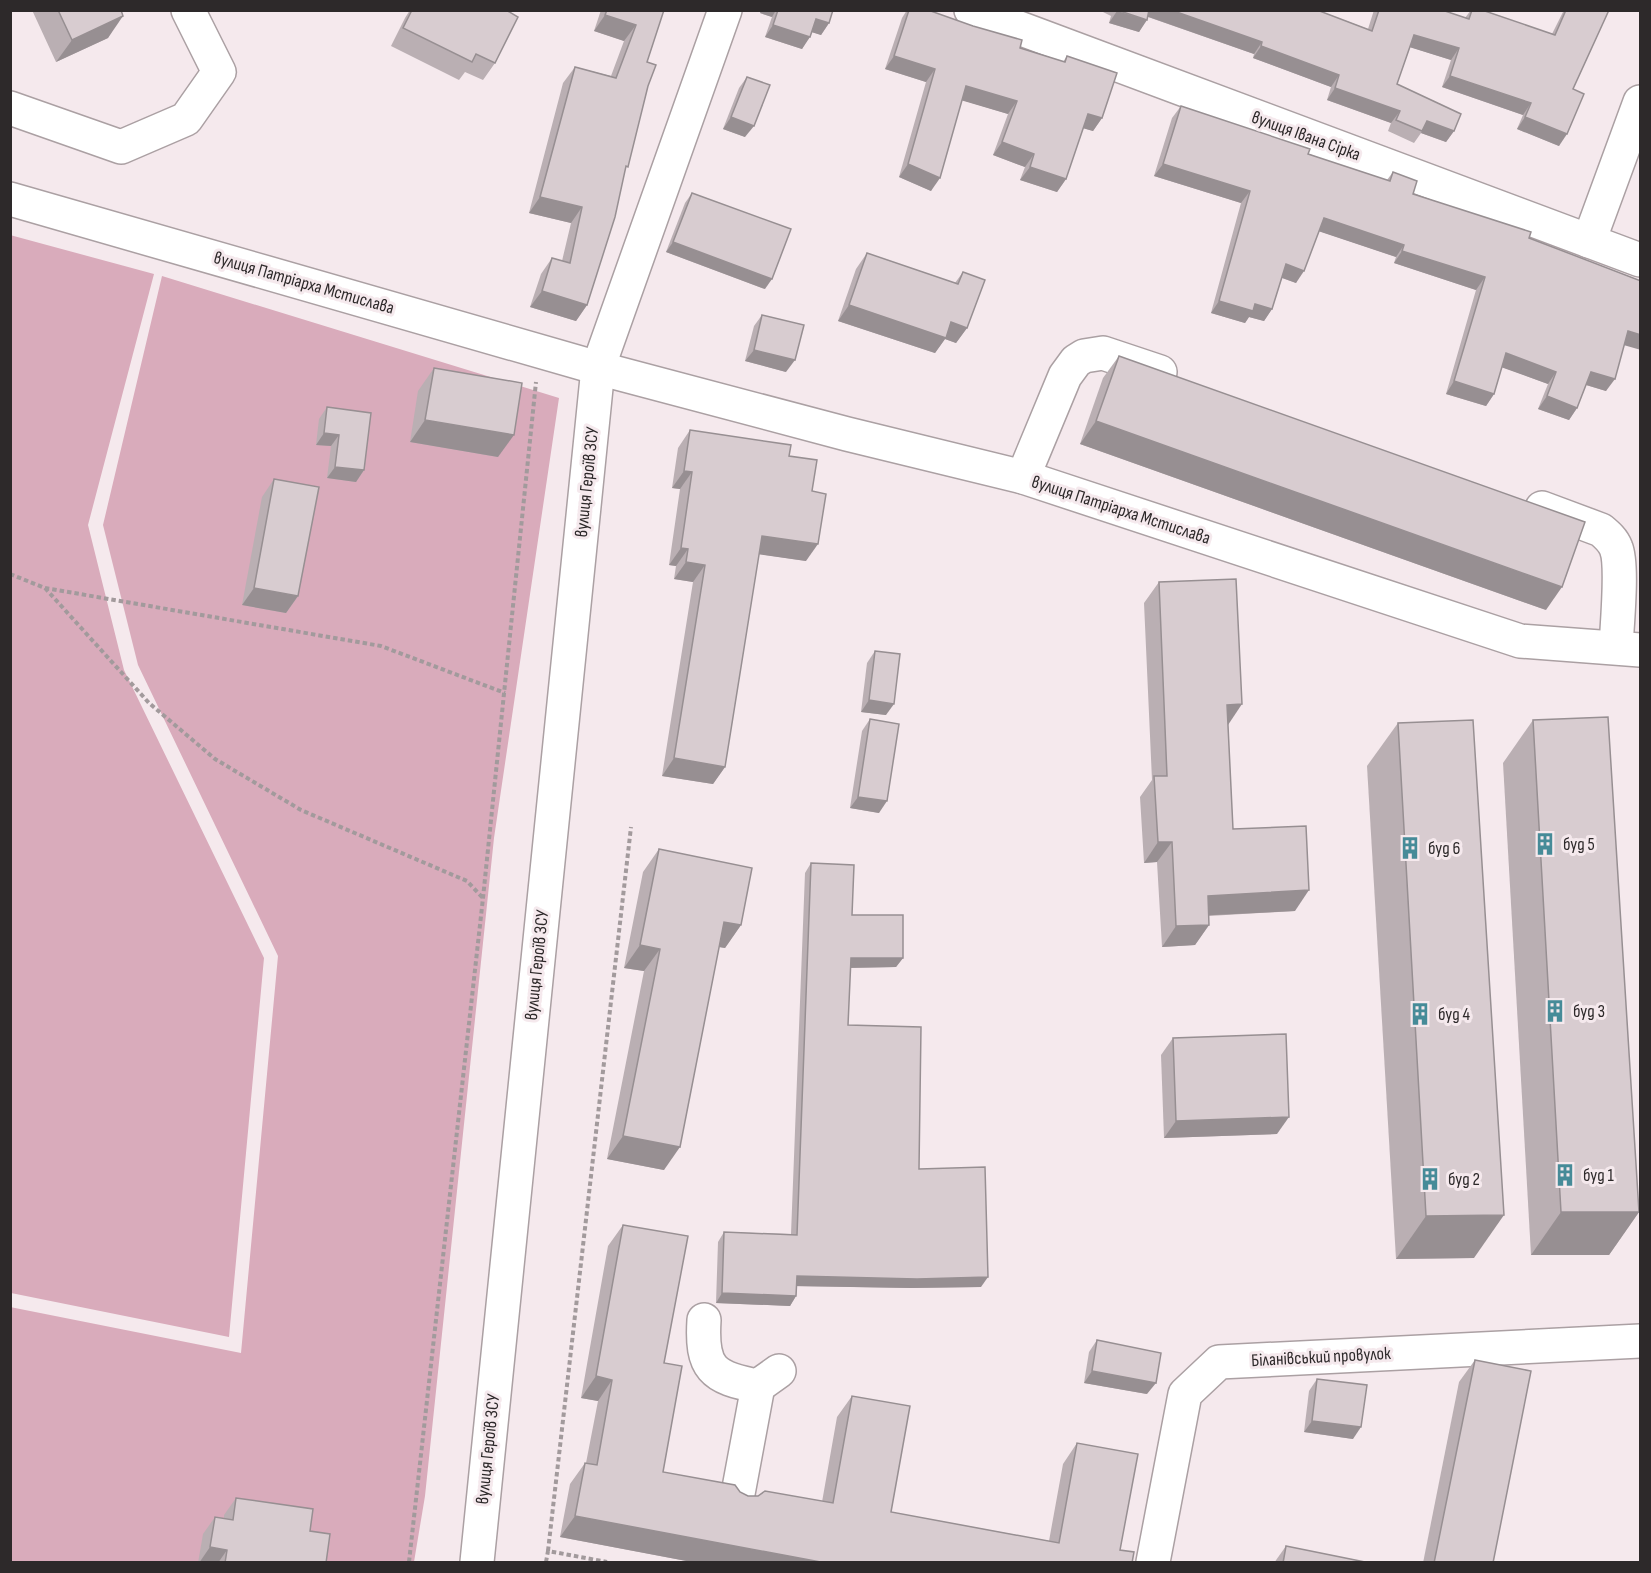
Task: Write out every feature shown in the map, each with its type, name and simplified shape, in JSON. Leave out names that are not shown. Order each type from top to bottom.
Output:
[{"type":"street","points":[[10,108],[121,147],[186,119],[219,72],[188,10]]},
{"type":"street","points":[[598,368],[725,10]]},
{"type":"street","name":"вулиця Івана Сірка","points":[[971,10],[1641,260]]},
{"type":"street","points":[[1589,242],[1641,102]]},
{"type":"street","name":"вулиця Патріарха Мстислава","points":[[10,199],[598,368],[847,434],[1023,477],[1520,641],[1628,648]]},
{"type":"street","points":[[1023,477],[1069,368],[1084,356],[1093,353],[1112,355],[1190,383]]},
{"type":"street","name":"вулиця Героїв ЗСУ","points":[[477,1563],[598,368]]},
{"type":"street","points":[[1515,499],[1594,526],[1612,541],[1619,563],[1628,648]]},
{"type":"street","points":[[704,1320],[705,1351],[711,1367],[726,1378],[768,1378],[737,1499]]},
{"type":"street","name":"Біланівський провулок","points":[[1154,1563],[1185,1394],[1219,1362],[1641,1341]]},
{"type":"path","points":[[409,1563],[483,898],[540,351]]},
{"type":"path","points":[[10,574],[45,588],[381,646],[505,693]]},
{"type":"path","points":[[45,588],[149,703],[215,759],[302,810],[467,881],[483,898]]},
{"type":"path","points":[[546,1563],[631,827]]},
{"type":"path","points":[[548,1551],[607,1563]]},
{"type":"shaded area","points":[[10,235],[154,274],[88,525],[124,670],[264,958],[229,1337],[11,1293]]},
{"type":"shaded area","points":[[162,276],[559,398],[494,838],[425,1496],[414,1562],[11,1562],[10,1307],[241,1353],[278,956],[138,665],[103,525]]},
{"type":"building","points":[[58,10],[121,10],[123,16],[72,40]]},
{"type":"building","points":[[412,10],[506,10],[518,17],[495,63],[476,54],[472,62],[403,28]]},
{"type":"building","points":[[607,10],[664,10],[647,62],[656,65],[648,86],[628,167],[626,166],[615,217],[587,305],[542,291],[552,258],[570,263],[582,207],[540,197],[575,67],[616,78],[636,25],[605,15]]},
{"type":"building","points":[[778,10],[833,10],[829,23],[816,19],[810,37],[773,25]]},
{"type":"building","points":[[909,10],[928,10],[1022,40],[1020,48],[1065,62],[1067,56],[1117,73],[1102,118],[1088,114],[1066,179],[1030,167],[1034,154],[1002,142],[1017,101],[966,86],[940,178],[908,164],[935,69],[894,56]]},
{"type":"building","points":[[1117,10],[1149,10],[1147,20]]},
{"type":"building","points":[[1171,10],[1317,10],[1372,31],[1379,10],[1442,10],[1469,19],[1472,10],[1482,10],[1555,35],[1566,10],[1609,10],[1573,89],[1584,94],[1567,134],[1525,117],[1531,103],[1450,76],[1459,48],[1414,35],[1397,84],[1461,114],[1454,131],[1427,121],[1422,131],[1396,120],[1400,111],[1335,88],[1339,75],[1261,46],[1262,42]]},
{"type":"building","points":[[747,77],[770,85],[754,126],[731,117]]},
{"type":"building","points":[[1181,106],[1310,149],[1308,154],[1390,181],[1393,172],[1417,181],[1413,194],[1531,232],[1529,238],[1641,281],[1641,335],[1628,331],[1615,379],[1591,372],[1577,408],[1547,396],[1556,372],[1506,353],[1494,394],[1454,381],[1485,277],[1402,251],[1404,245],[1324,218],[1304,271],[1286,264],[1272,309],[1255,304],[1253,311],[1219,301],[1250,191],[1163,164]]},
{"type":"building","points":[[692,193],[791,229],[772,279],[673,242]]},
{"type":"building","points":[[867,253],[958,284],[963,272],[985,280],[967,328],[951,322],[946,338],[849,305]]},
{"type":"building","points":[[762,315],[804,325],[795,360],[754,350]]},
{"type":"building","points":[[1119,356],[1585,522],[1562,587],[1096,421]]},
{"type":"building","points":[[434,368],[522,383],[514,435],[425,420]]},
{"type":"building","points":[[327,407],[371,413],[364,470],[335,467],[339,435],[324,433]]},
{"type":"building","points":[[690,430],[791,445],[789,456],[817,460],[812,491],[826,494],[818,544],[762,536],[725,767],[674,758],[705,565],[686,562],[688,549],[681,548],[692,472],[684,471]]},
{"type":"building","points":[[274,479],[319,487],[298,596],[254,588]]},
{"type":"building","points":[[1236,579],[1242,704],[1227,705],[1233,829],[1306,826],[1309,890],[1208,896],[1209,925],[1176,926],[1172,842],[1158,842],[1154,776],[1167,776],[1159,582]]},
{"type":"building","points":[[875,651],[900,654],[894,704],[869,700]]},
{"type":"building","points":[[1608,717],[1639,1212],[1561,1212],[1533,720]]},
{"type":"building","points":[[870,719],[899,724],[887,801],[858,797]]},
{"type":"building","points":[[1473,720],[1504,1215],[1426,1216],[1398,723]]},
{"type":"building","points":[[659,849],[752,868],[741,925],[724,922],[680,1147],[623,1136],[660,949],[640,945]]},
{"type":"building","points":[[811,863],[854,865],[852,915],[903,915],[903,958],[851,958],[848,1025],[921,1027],[919,1169],[985,1167],[988,1277],[917,1279],[797,1276],[796,1296],[722,1293],[724,1232],[797,1235]]},
{"type":"building","points":[[1286,1034],[1289,1117],[1176,1121],[1173,1038]]},
{"type":"building","points":[[623,1225],[688,1236],[664,1363],[682,1366],[663,1472],[735,1485],[740,1492],[748,1496],[758,1496],[765,1491],[833,1503],[852,1396],[910,1406],[891,1512],[1059,1543],[1077,1443],[1138,1454],[1120,1550],[1134,1552],[1132,1563],[826,1563],[575,1516],[585,1463],[597,1465],[612,1380],[596,1376]]},
{"type":"building","points":[[1097,1340],[1161,1353],[1156,1383],[1092,1371]]},
{"type":"building","points":[[1475,1360],[1531,1371],[1493,1563],[1434,1563]]},
{"type":"building","points":[[1317,1379],[1367,1385],[1361,1427],[1312,1421]]},
{"type":"building","points":[[236,1498],[313,1509],[310,1531],[330,1534],[326,1563],[225,1563],[227,1550],[210,1547],[215,1517],[233,1520]]},
{"type":"building","points":[[1286,1546],[1370,1563],[1283,1563]]},
{"type":"place","name":"буд 5","points":[[1545,844]]},
{"type":"place","name":"буд 6","points":[[1410,848]]},
{"type":"place","name":"буд 3","points":[[1555,1011]]},
{"type":"place","name":"буд 4","points":[[1420,1014]]},
{"type":"place","name":"буд 1","points":[[1565,1175]]},
{"type":"place","name":"буд 2","points":[[1430,1179]]}]
